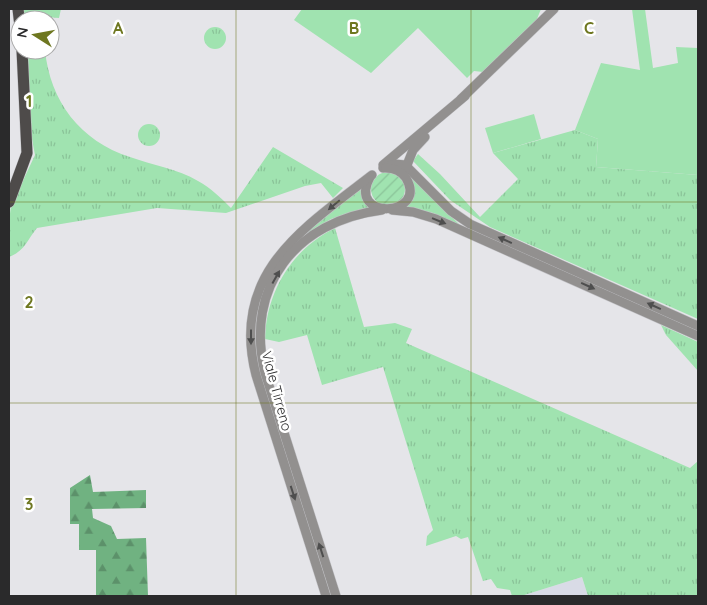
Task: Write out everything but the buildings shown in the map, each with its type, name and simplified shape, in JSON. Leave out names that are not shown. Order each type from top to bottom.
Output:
[{"type":"main road","points":[[9,202],[27,153],[22,60]]},
{"type":"street","points":[[533,30],[545,9]]},
{"type":"street","points":[[554,9],[416,146],[405,166],[405,177],[408,185],[407,197],[403,204],[387,210],[374,206],[367,195],[367,182],[378,171],[395,164],[405,166],[451,210],[470,224],[698,326]]},
{"type":"street","name":"Viale Tirreno","points":[[326,596],[253,364],[251,338],[254,308],[262,283],[283,257],[298,234],[378,171],[465,96]]},
{"type":"street","points":[[378,171],[394,169],[405,177]]},
{"type":"street","name":"Viale Tirreno","points":[[336,596],[262,360],[260,331],[264,303],[283,257],[304,240],[333,222],[358,214],[387,210],[413,212],[436,219],[698,336]]},
{"type":"shaded area","points":[[582,577],[588,596],[521,596]]},
{"type":"green space","points":[[61,9],[60,14],[60,10],[22,10]]},
{"type":"green space","points":[[302,9],[541,9],[537,19],[483,72],[474,71],[467,78],[418,28],[371,73],[294,20]]},
{"type":"green space","points":[[632,9],[645,9],[653,68],[678,63],[676,47],[698,48],[698,175],[596,167],[598,139],[575,130],[601,63],[640,70]]},
{"type":"green space","points":[[215,27],[223,30],[226,38],[223,46],[215,49],[207,46],[204,38],[207,30]]},
{"type":"green space","points":[[27,60],[47,60],[53,86],[61,102],[82,130],[112,150],[190,177],[212,190],[231,208],[273,147],[343,188],[333,198],[321,183],[305,186],[226,213],[157,208],[37,228],[19,252],[9,257],[11,206],[35,155],[30,129]]},
{"type":"green space","points":[[534,114],[541,139],[493,153],[485,128]]},
{"type":"green space","points":[[149,124],[157,127],[160,135],[157,143],[149,146],[141,143],[138,135],[141,127]]},
{"type":"green space","points":[[575,130],[598,139],[596,167],[698,175],[698,319],[490,227],[450,200],[413,161],[418,154],[440,174],[480,217],[518,179],[493,153]]},
{"type":"green space","points":[[388,172],[400,177],[405,189],[400,201],[388,206],[376,201],[371,189],[376,177]]},
{"type":"green space","points":[[408,174],[460,225],[433,213],[406,207],[411,201]]},
{"type":"green space","points":[[360,189],[370,208],[331,219],[299,239],[300,237]]},
{"type":"green space","points":[[335,228],[364,327],[395,323],[412,329],[406,343],[690,468],[698,461],[698,596],[588,596],[582,577],[521,596],[512,596],[510,590],[497,588],[491,579],[483,581],[468,537],[461,539],[456,536],[426,546],[427,536],[433,530],[383,367],[322,385],[307,335],[279,342],[265,339],[270,305],[284,274],[306,248]]},
{"type":"green space","points":[[661,325],[698,342],[698,371],[666,335]]},
{"type":"green space","points":[[90,475],[93,492],[146,490],[146,508],[92,509],[93,518],[111,526],[117,539],[146,538],[148,596],[96,596],[96,550],[79,550],[79,524],[70,524],[70,488]]}]
